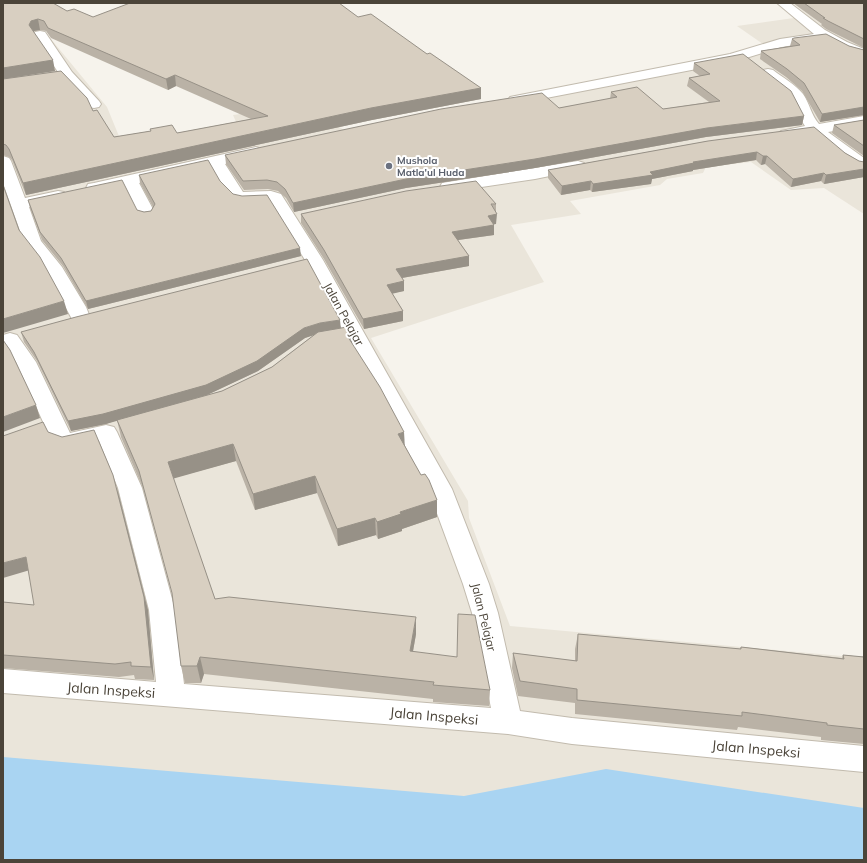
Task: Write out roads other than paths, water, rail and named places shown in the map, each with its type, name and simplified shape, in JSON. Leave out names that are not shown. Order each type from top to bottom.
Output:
[{"type":"street","points":[[783,3],[799,17],[828,36],[864,53]]},
{"type":"street","points":[[40,35],[67,75],[94,104]]},
{"type":"street","points":[[499,102],[744,55],[780,43],[828,36]]},
{"type":"street","points":[[744,55],[796,95],[802,105],[801,110],[804,115],[817,129],[834,145],[864,165]]},
{"type":"street","points":[[3,85],[67,75]]},
{"type":"street","points":[[773,135],[864,121]]},
{"type":"street","points":[[18,204],[273,148]]},
{"type":"street","points":[[3,161],[6,178],[33,242],[53,267],[76,307],[80,318]]},
{"type":"street","name":"Jalan Pelajar","points":[[214,161],[235,194],[239,197],[271,196],[275,198],[295,218],[307,262],[356,335],[422,454],[440,489],[476,584],[485,613],[508,722]]},
{"type":"street","points":[[433,190],[593,164]]},
{"type":"street","points":[[129,180],[146,213]]},
{"type":"street","points":[[335,338],[356,335]]},
{"type":"street","points":[[14,338],[55,422],[61,439],[67,441],[114,430],[162,610],[168,653],[170,695]]},
{"type":"street","points":[[33,430],[55,422]]},
{"type":"street","name":"Jalan Inspeksi","points":[[3,681],[508,722],[579,732],[864,759]]},
{"type":"water","points":[[3,757],[464,796],[606,769],[864,808],[864,860],[3,860]]},
{"type":"place","name":"Mushola Matla'ul Huda","points":[[389,166]]}]
